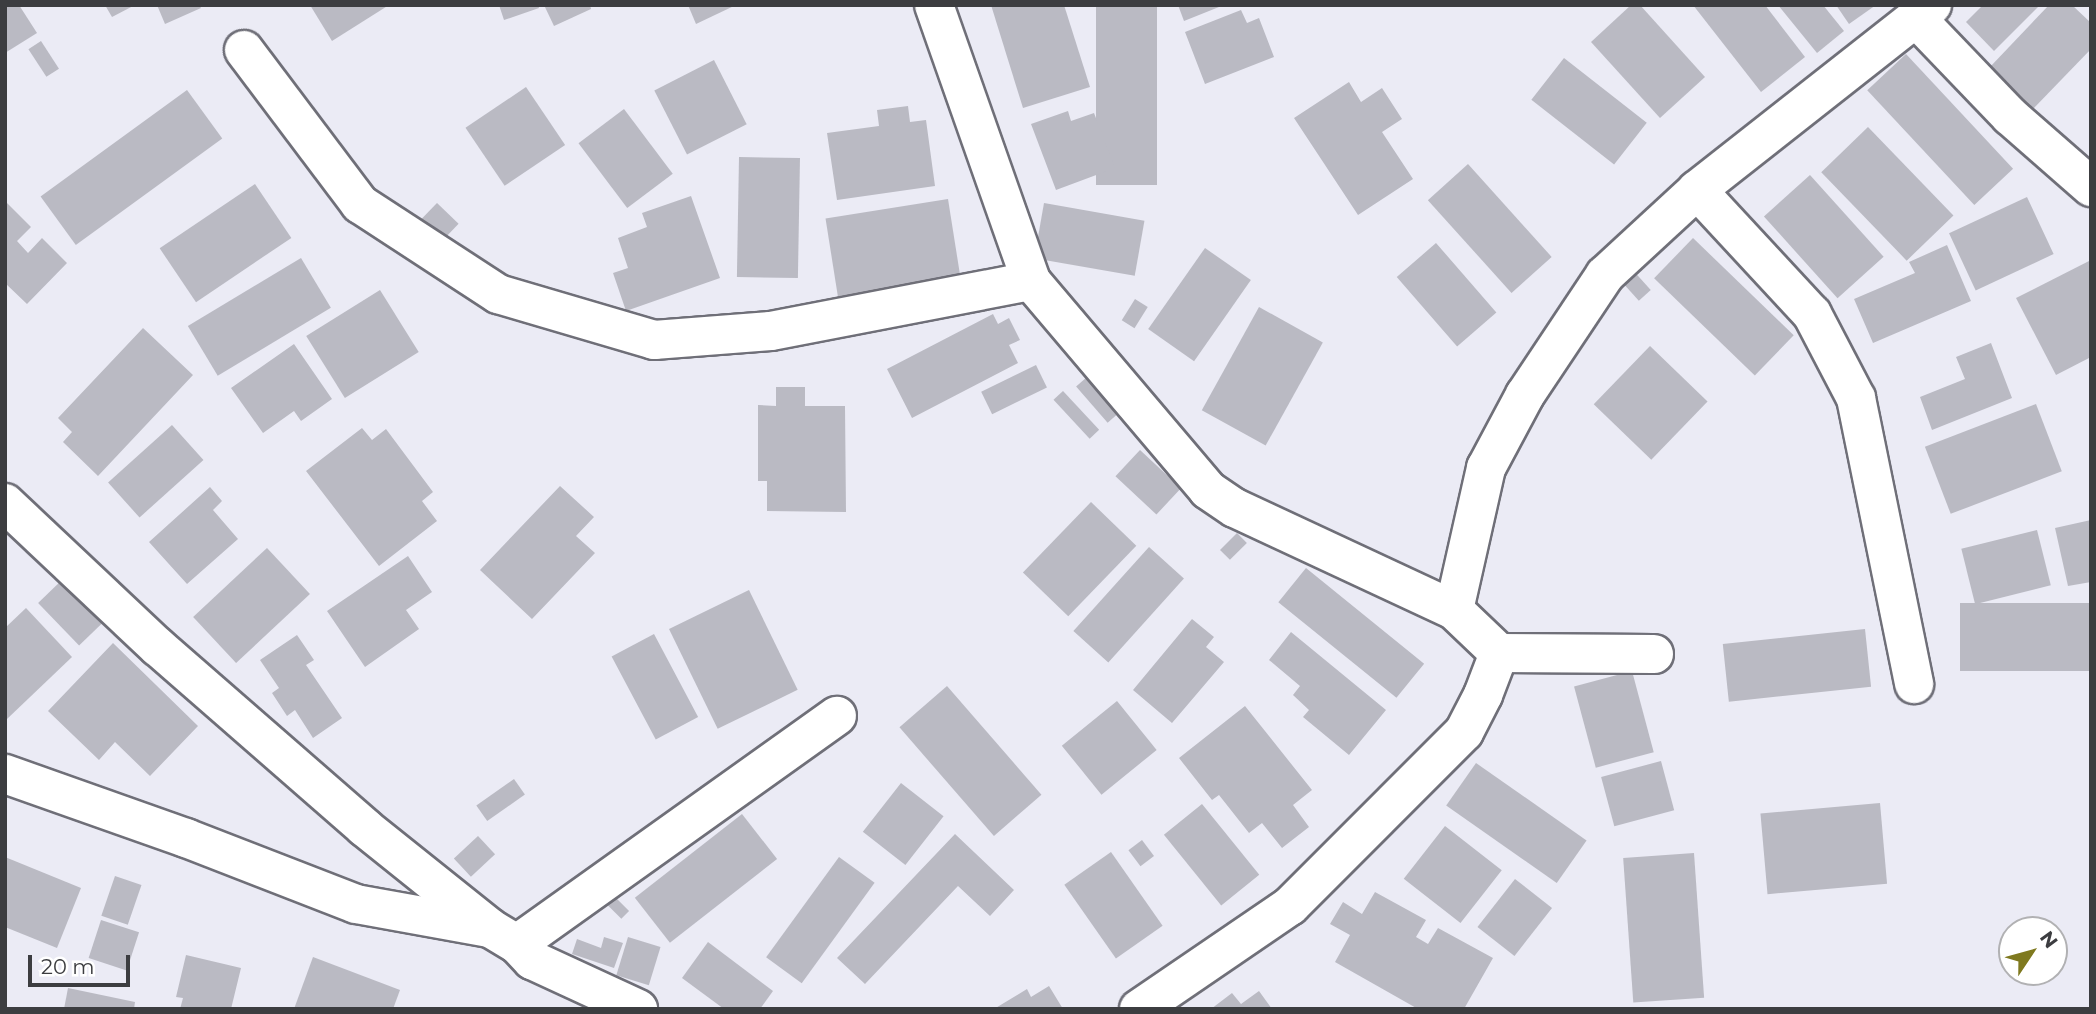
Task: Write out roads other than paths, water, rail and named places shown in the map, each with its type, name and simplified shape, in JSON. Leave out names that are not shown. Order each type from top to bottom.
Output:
[{"type":"street","points":[[934,5],[1031,281],[1208,490],[1235,508],[1454,610],[1499,653],[1654,654]]},
{"type":"street","points":[[1454,610],[1486,468],[1525,394],[1605,275],[1697,190],[1924,11],[2010,116],[2091,187]]},
{"type":"street","points":[[244,50],[360,204],[498,294],[537,306],[654,340],[771,331],[1031,281]]},
{"type":"street","points":[[1697,190],[1812,314],[1856,398],[1914,684]]},
{"type":"street","points":[[5,503],[158,647],[364,827],[513,944],[638,1009]]},
{"type":"street","points":[[1139,1009],[1290,906],[1464,732],[1483,695],[1499,653]]},
{"type":"street","points":[[5,774],[186,838],[356,904],[513,944],[838,716]]}]
